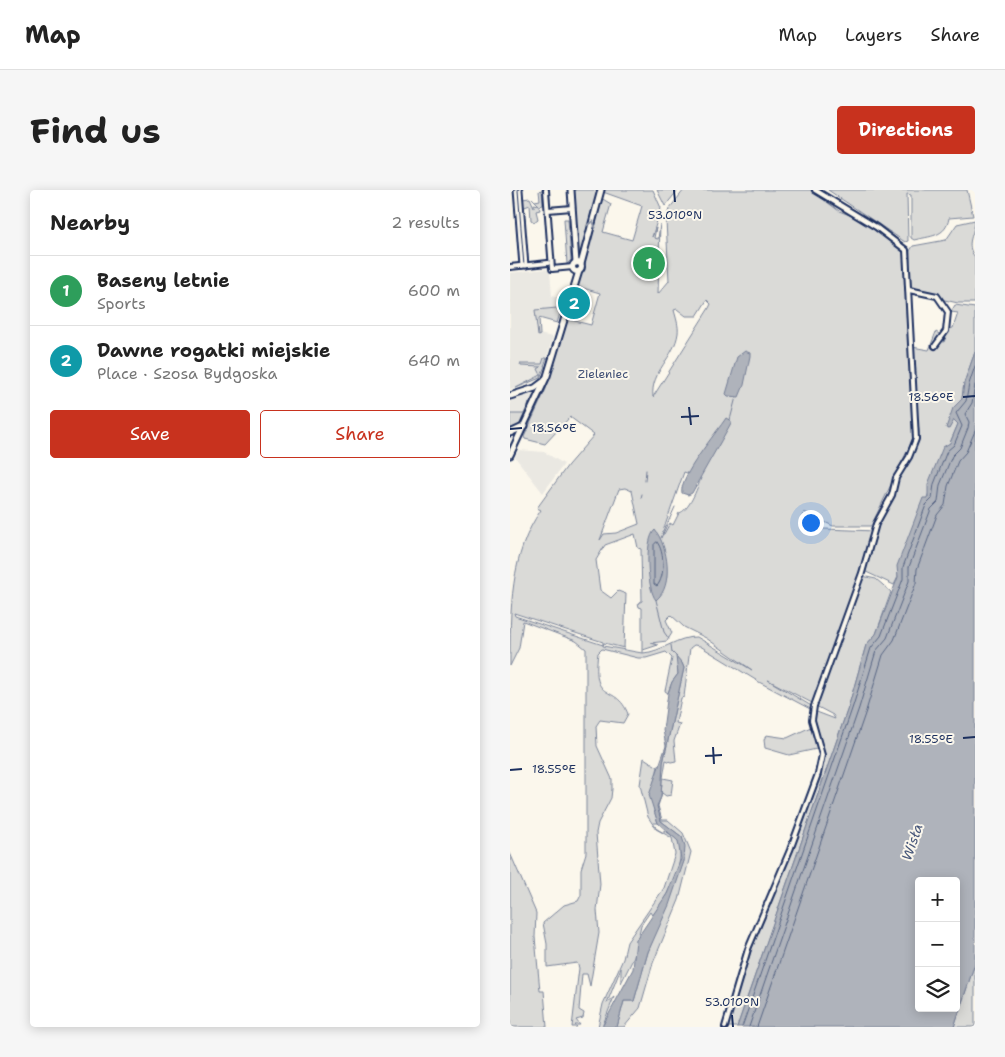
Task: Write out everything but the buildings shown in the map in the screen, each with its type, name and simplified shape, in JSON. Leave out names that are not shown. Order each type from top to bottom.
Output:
[{"type":"street","points":[[516,190],[524,266]]},
{"type":"street","points":[[520,190],[524,266]]},
{"type":"street","points":[[546,190],[552,269],[576,267]]},
{"type":"street","points":[[571,190],[576,267]]},
{"type":"street","points":[[510,455],[545,380],[571,293],[576,267],[601,190]]},
{"type":"street","points":[[724,1027],[748,949],[790,850],[818,774],[822,755],[812,720],[814,706],[862,573],[876,524],[892,495],[897,476],[909,457],[916,439],[908,258],[904,247],[876,227],[815,190]]},
{"type":"street","points":[[548,210],[572,208]]},
{"type":"street","points":[[510,267],[548,263]]},
{"type":"street","points":[[909,290],[931,294],[941,301],[947,310],[949,318],[946,331],[935,346]]},
{"type":"street","points":[[510,396],[529,391],[545,380]]},
{"type":"street","points":[[529,391],[535,393],[537,400]]},
{"type":"street","points":[[516,444],[515,438],[510,434],[525,426]]},
{"type":"shaded area","points":[[546,269],[550,272],[552,296],[562,299],[561,310],[539,312],[539,334],[553,337],[541,376],[530,383],[510,389],[510,273]]},
{"type":"shaded area","points":[[533,394],[522,420],[510,420],[510,400]]},
{"type":"shaded area","points":[[519,450],[544,452],[564,464],[543,493],[515,457]]},
{"type":"green space","points":[[542,190],[543,205],[539,206],[540,210],[536,211],[538,219],[534,222],[531,220],[530,205],[522,208],[522,199],[530,198],[534,207],[534,204],[539,205],[535,201],[540,200],[539,191]]},
{"type":"green space","points":[[574,190],[599,190],[578,261],[577,254]]},
{"type":"green space","name":"Zieleniec","points":[[604,190],[653,190],[661,208],[652,237],[656,228],[654,238],[658,239],[660,224],[658,294],[669,281],[666,220],[669,209],[684,190],[811,190],[839,211],[865,221],[902,248],[905,256],[913,439],[871,526],[833,526],[804,512],[800,528],[875,531],[814,704],[768,680],[813,707],[814,711],[759,682],[700,646],[694,645],[690,648],[684,697],[681,698],[676,723],[680,724],[674,741],[676,761],[666,760],[663,778],[673,780],[671,795],[666,796],[662,793],[661,796],[663,763],[684,668],[682,663],[677,658],[678,674],[672,682],[668,693],[665,691],[672,658],[666,652],[646,658],[638,658],[602,649],[598,653],[597,670],[601,687],[623,704],[628,714],[623,723],[600,720],[596,726],[597,746],[612,779],[612,789],[611,798],[598,823],[596,833],[600,884],[597,910],[599,933],[590,986],[587,974],[582,974],[579,1010],[584,1013],[583,1018],[576,1020],[580,1025],[572,1027],[579,968],[577,963],[547,967],[547,944],[543,923],[564,905],[578,901],[581,895],[581,869],[586,853],[586,649],[576,641],[523,621],[519,648],[510,666],[510,624],[518,564],[523,545],[541,510],[537,508],[568,465],[594,435],[570,417],[545,444],[525,439],[524,437],[546,389],[567,319],[591,325],[600,293],[576,286],[583,269],[601,198],[611,204],[603,232],[632,240],[642,206],[603,192]],"holes":[[[707,300],[711,304],[709,308],[653,397],[655,380],[676,342],[678,328],[674,310],[677,309],[686,316],[697,316]],[[684,472],[701,478],[689,504],[679,513],[673,525],[670,523],[664,534],[662,534]],[[625,488],[632,491],[639,524],[616,533],[604,534],[600,540],[619,489]],[[635,534],[638,548],[641,549],[642,601],[638,603],[639,607],[642,608],[642,653],[603,646],[604,643],[624,648],[626,594],[618,591],[611,598],[600,590],[596,560],[605,545]],[[514,613],[603,642],[603,645],[515,616]],[[671,615],[684,627],[706,638],[752,670],[697,637],[683,639],[657,650],[643,653],[643,650],[658,645],[651,643],[667,641],[672,633],[666,620]]]},
{"type":"green space","points":[[657,190],[678,190],[665,206]]},
{"type":"green space","points":[[828,190],[967,190],[973,216],[949,218],[945,229],[941,232],[914,240],[911,238],[911,195],[907,194],[908,241],[905,242]]},
{"type":"green space","points":[[564,219],[568,219],[571,260],[567,264]]},
{"type":"green space","points":[[975,220],[970,248],[975,257],[975,303],[958,303],[940,299],[934,293],[910,287],[910,251],[913,246],[946,240],[957,224]]},
{"type":"green space","points":[[955,305],[975,308],[975,352],[964,383],[962,399],[956,406],[954,419],[958,424],[898,566],[898,577],[894,585],[864,571],[877,529],[919,433],[912,347],[929,350],[936,332],[941,335],[938,340],[944,342],[949,329],[953,328],[958,313],[951,312]]},
{"type":"green space","points":[[557,308],[561,310],[557,323],[539,318],[540,335],[538,336],[535,310]]},
{"type":"green space","points":[[544,358],[547,358],[540,378],[516,388],[541,375],[538,369],[541,367],[521,366],[520,364],[542,364]]},
{"type":"green space","points":[[529,403],[518,428],[510,432],[510,414],[524,414]]},
{"type":"green space","points":[[862,576],[876,579],[891,592],[876,634],[866,645],[849,705],[737,1027],[727,1027],[752,948],[816,788],[823,758],[821,748],[789,755],[765,748],[764,740],[766,735],[787,738],[813,726],[814,711],[835,719],[833,715],[816,706]]},
{"type":"green space","points":[[644,758],[658,767],[652,800],[658,823],[653,823],[657,829],[664,833],[664,830],[678,840],[680,860],[674,880],[664,899],[653,917],[650,912],[641,925],[634,957],[621,983],[621,968],[607,1003],[614,997],[602,1027],[598,1027],[603,1004],[623,959],[627,942],[664,888],[675,854],[672,838],[656,829],[648,817],[640,785]]},
{"type":"green space","points":[[660,799],[658,806],[662,820],[668,820],[683,833],[691,852],[679,900],[653,963],[640,1008],[624,1027],[617,1027],[624,1001],[634,1001],[648,952],[684,861],[682,837],[661,821],[657,806]]},
{"type":"green space","points":[[510,853],[536,913],[535,937],[540,991],[544,991],[547,1027],[510,1027]]},
{"type":"green space","points":[[975,963],[975,1027],[954,1027]]},
{"type":"water","points":[[745,351],[750,353],[750,356],[744,385],[739,397],[728,396],[726,394],[737,357]]},
{"type":"water","name":"Wisła","points":[[975,352],[975,963],[960,1009],[960,877],[915,877],[915,1012],[959,1012],[954,1027],[737,1027],[849,705],[866,645],[876,634],[898,577],[897,566],[923,498],[928,498],[928,484],[943,447],[950,443],[958,424],[954,420],[949,429],[946,428],[953,408],[962,399],[964,383]]},
{"type":"water","points":[[726,418],[731,423],[692,493],[688,495],[682,493],[682,486],[692,466]]},
{"type":"water","points":[[655,530],[660,537],[666,555],[667,566],[665,585],[662,594],[656,600],[650,586],[648,565],[649,543]]},
{"type":"water","points":[[676,656],[684,668],[663,763],[661,797],[657,806],[661,821],[682,837],[685,846],[684,861],[669,905],[648,952],[634,1001],[624,1001],[617,1027],[602,1027],[633,969],[636,940],[667,894],[681,859],[678,841],[658,823],[649,795],[666,746],[663,730],[668,693],[672,682],[678,674]]},
{"type":"waterway","points":[[730,420],[736,397]]},
{"type":"waterway","points":[[645,481],[646,470]]},
{"type":"waterway","points":[[641,498],[642,494]]},
{"type":"waterway","points":[[661,538],[675,507]]},
{"type":"waterway","points":[[656,600],[664,632],[669,639]]},
{"type":"waterway","points":[[671,645],[672,652],[676,656]]},
{"type":"place","name":"Baseny letnie","points":[[649,263]]},
{"type":"place","name":"Dawne rogatki miejskie","points":[[574,303]]}]
